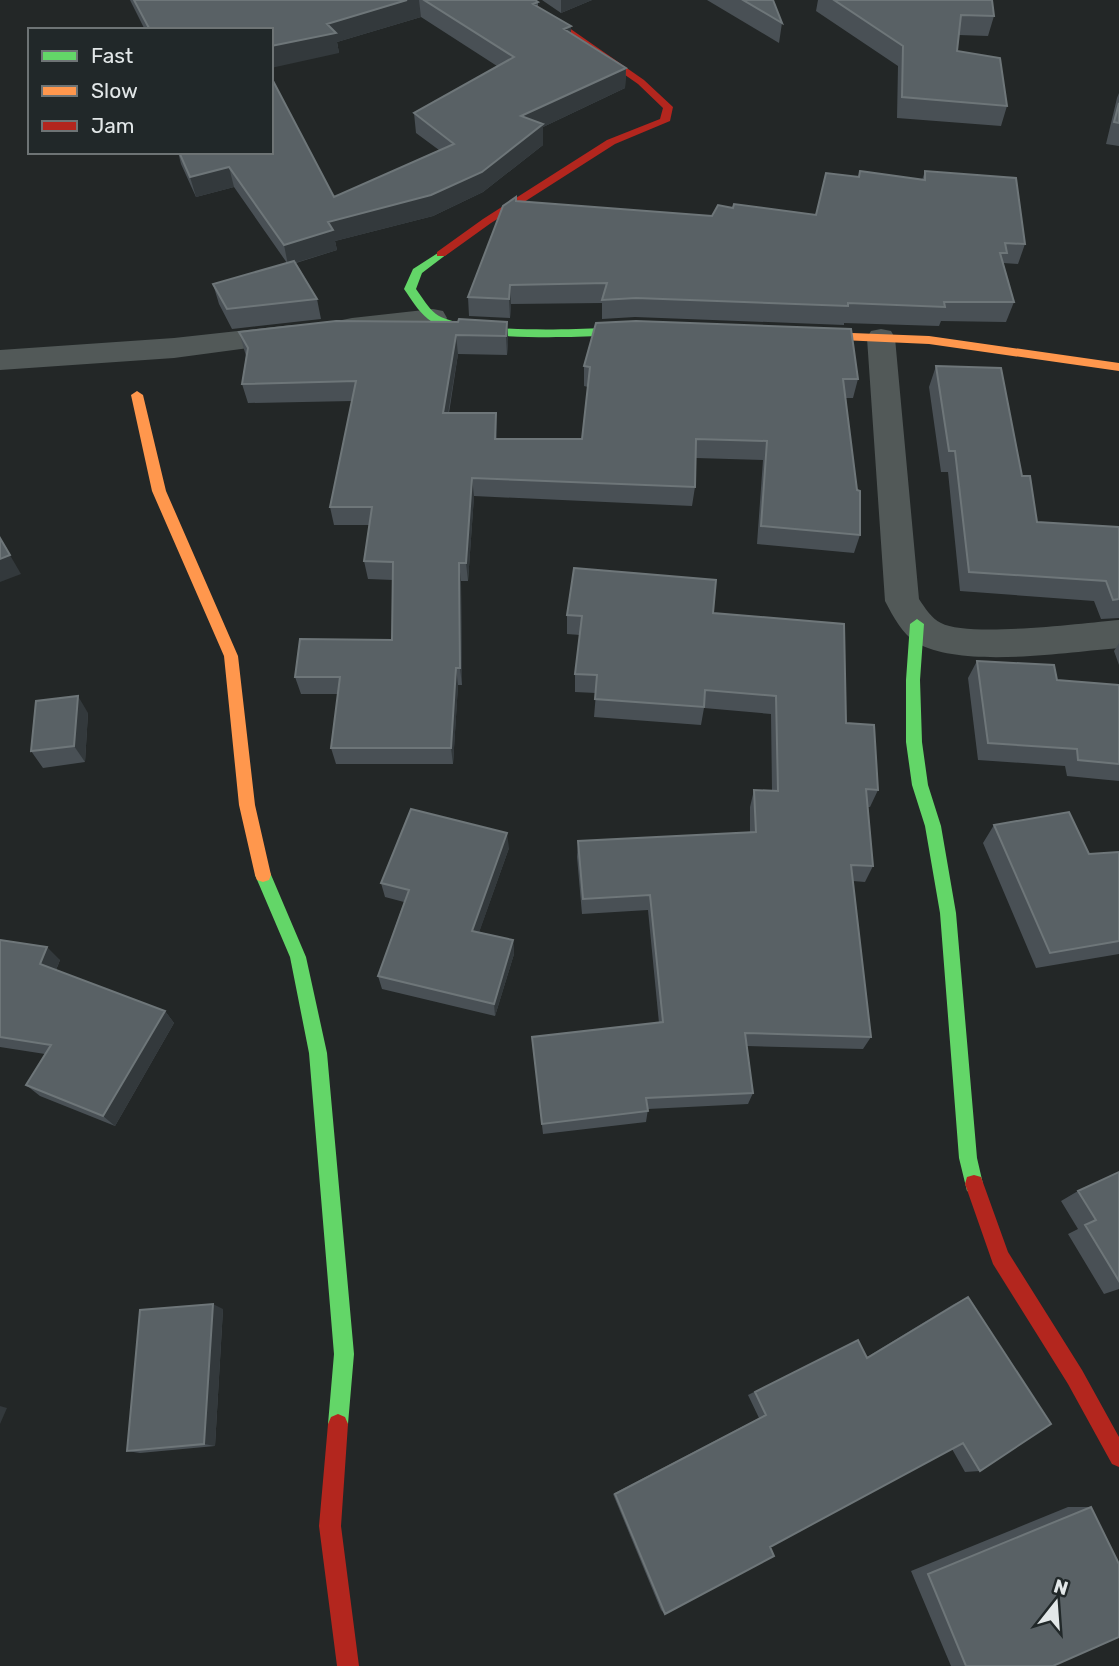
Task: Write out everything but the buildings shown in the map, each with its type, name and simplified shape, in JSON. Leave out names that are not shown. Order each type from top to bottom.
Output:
[{"type":"street","points":[[433,318],[410,289],[417,271],[487,221],[611,142],[665,121],[668,107],[640,82],[523,0]]},
{"type":"street","points":[[0,360],[174,348],[433,318],[465,328],[568,333],[662,330]]},
{"type":"street","points":[[784,334],[929,340],[1119,367]]},
{"type":"street","points":[[881,338],[902,601],[917,624],[935,636],[977,642],[1119,635]]},
{"type":"street","points":[[137,395],[159,491],[231,656],[250,818],[265,884],[299,957],[318,1053],[344,1354],[330,1526],[348,1666]]},
{"type":"street","points":[[917,624],[912,680],[914,742],[920,785],[933,826],[948,913],[968,1158],[978,1201],[1000,1257],[1075,1377],[1119,1457]]},
{"type":"traffic: fast","points":[[441,254],[417,271],[410,289],[434,318],[451,325],[537,333],[647,330]]},
{"type":"traffic: fast","points":[[917,624],[913,680],[914,742],[920,785],[933,826],[948,913],[968,1158],[974,1184]]},
{"type":"traffic: fast","points":[[263,875],[298,957],[318,1053],[344,1354],[338,1424]]},
{"type":"traffic: slow","points":[[801,335],[929,340],[1119,367]]},
{"type":"traffic: slow","points":[[137,395],[159,491],[231,656],[247,805],[263,875]]},
{"type":"traffic: jam","points":[[441,254],[487,221],[611,142],[665,121],[668,107],[641,82],[523,0]]},
{"type":"traffic: jam","points":[[974,1184],[1000,1257],[1075,1377],[1119,1457]]},
{"type":"traffic: jam","points":[[338,1424],[330,1526],[348,1666]]}]
